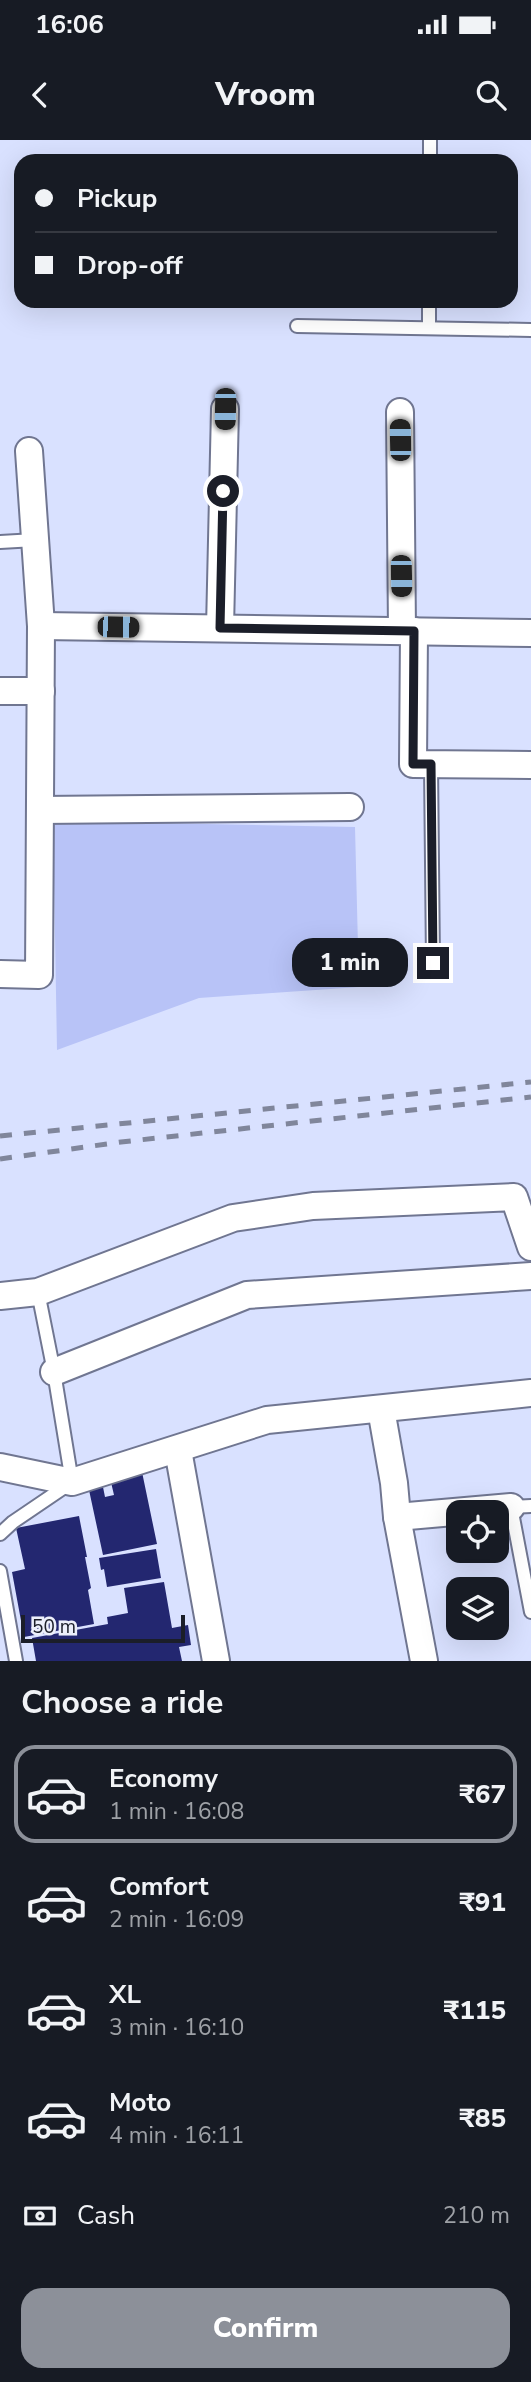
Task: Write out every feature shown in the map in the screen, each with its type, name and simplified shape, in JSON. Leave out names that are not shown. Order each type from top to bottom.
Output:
[{"type":"street","points":[[220,628],[225,409]]},
{"type":"street","points":[[400,412],[413,764],[531,765]]},
{"type":"street","points":[[0,974],[39,975],[41,626],[29,451]]},
{"type":"street","points":[[41,626],[531,633]]},
{"type":"street","points":[[0,691],[41,691]]},
{"type":"street","points":[[40,810],[350,807]]},
{"type":"street","points":[[0,1296],[38,1292],[233,1218],[313,1206],[514,1197],[531,1247]]},
{"type":"street","points":[[54,1372],[247,1295],[531,1276]]},
{"type":"street","points":[[0,1467],[72,1482],[267,1420],[531,1393]]},
{"type":"street","points":[[382,1409],[397,1517],[424,1661]]},
{"type":"street","points":[[177,1450],[216,1661]]},
{"type":"street","points":[[397,1517],[521,1507]]},
{"type":"lane","points":[[429,308],[429,328]]},
{"type":"lane","points":[[298,326],[531,330]]},
{"type":"lane","points":[[0,542],[35,540]]},
{"type":"lane","points":[[431,764],[433,963]]},
{"type":"lane","points":[[0,1534],[13,1521],[72,1482],[38,1292]]},
{"type":"lane","points":[[521,1507],[531,1612]]},
{"type":"lane","points":[[0,1571],[16,1661]]},
{"type":"shaded area","points":[[53,821],[355,827],[359,987],[199,998],[57,1050]]},
{"type":"building","points":[[142,1472],[157,1544],[103,1555],[89,1490],[103,1487],[105,1497],[114,1495],[110,1478]]},
{"type":"building","points":[[79,1516],[87,1557],[91,1588],[88,1590],[94,1624],[24,1637],[12,1572],[25,1569],[16,1528]]},
{"type":"building","points":[[156,1549],[161,1578],[107,1587],[99,1558]]},
{"type":"building","points":[[164,1582],[172,1628],[188,1625],[191,1645],[179,1647],[182,1661],[36,1661],[32,1638],[108,1624],[107,1617],[128,1613],[124,1588]]},
{"type":"railway","points":[[0,1136],[531,1082]]},
{"type":"railway","points":[[0,1159],[121,1142],[531,1097]]},
{"type":"route","points":[[223,491],[220,628],[414,631],[413,764],[431,764],[433,963]]}]
